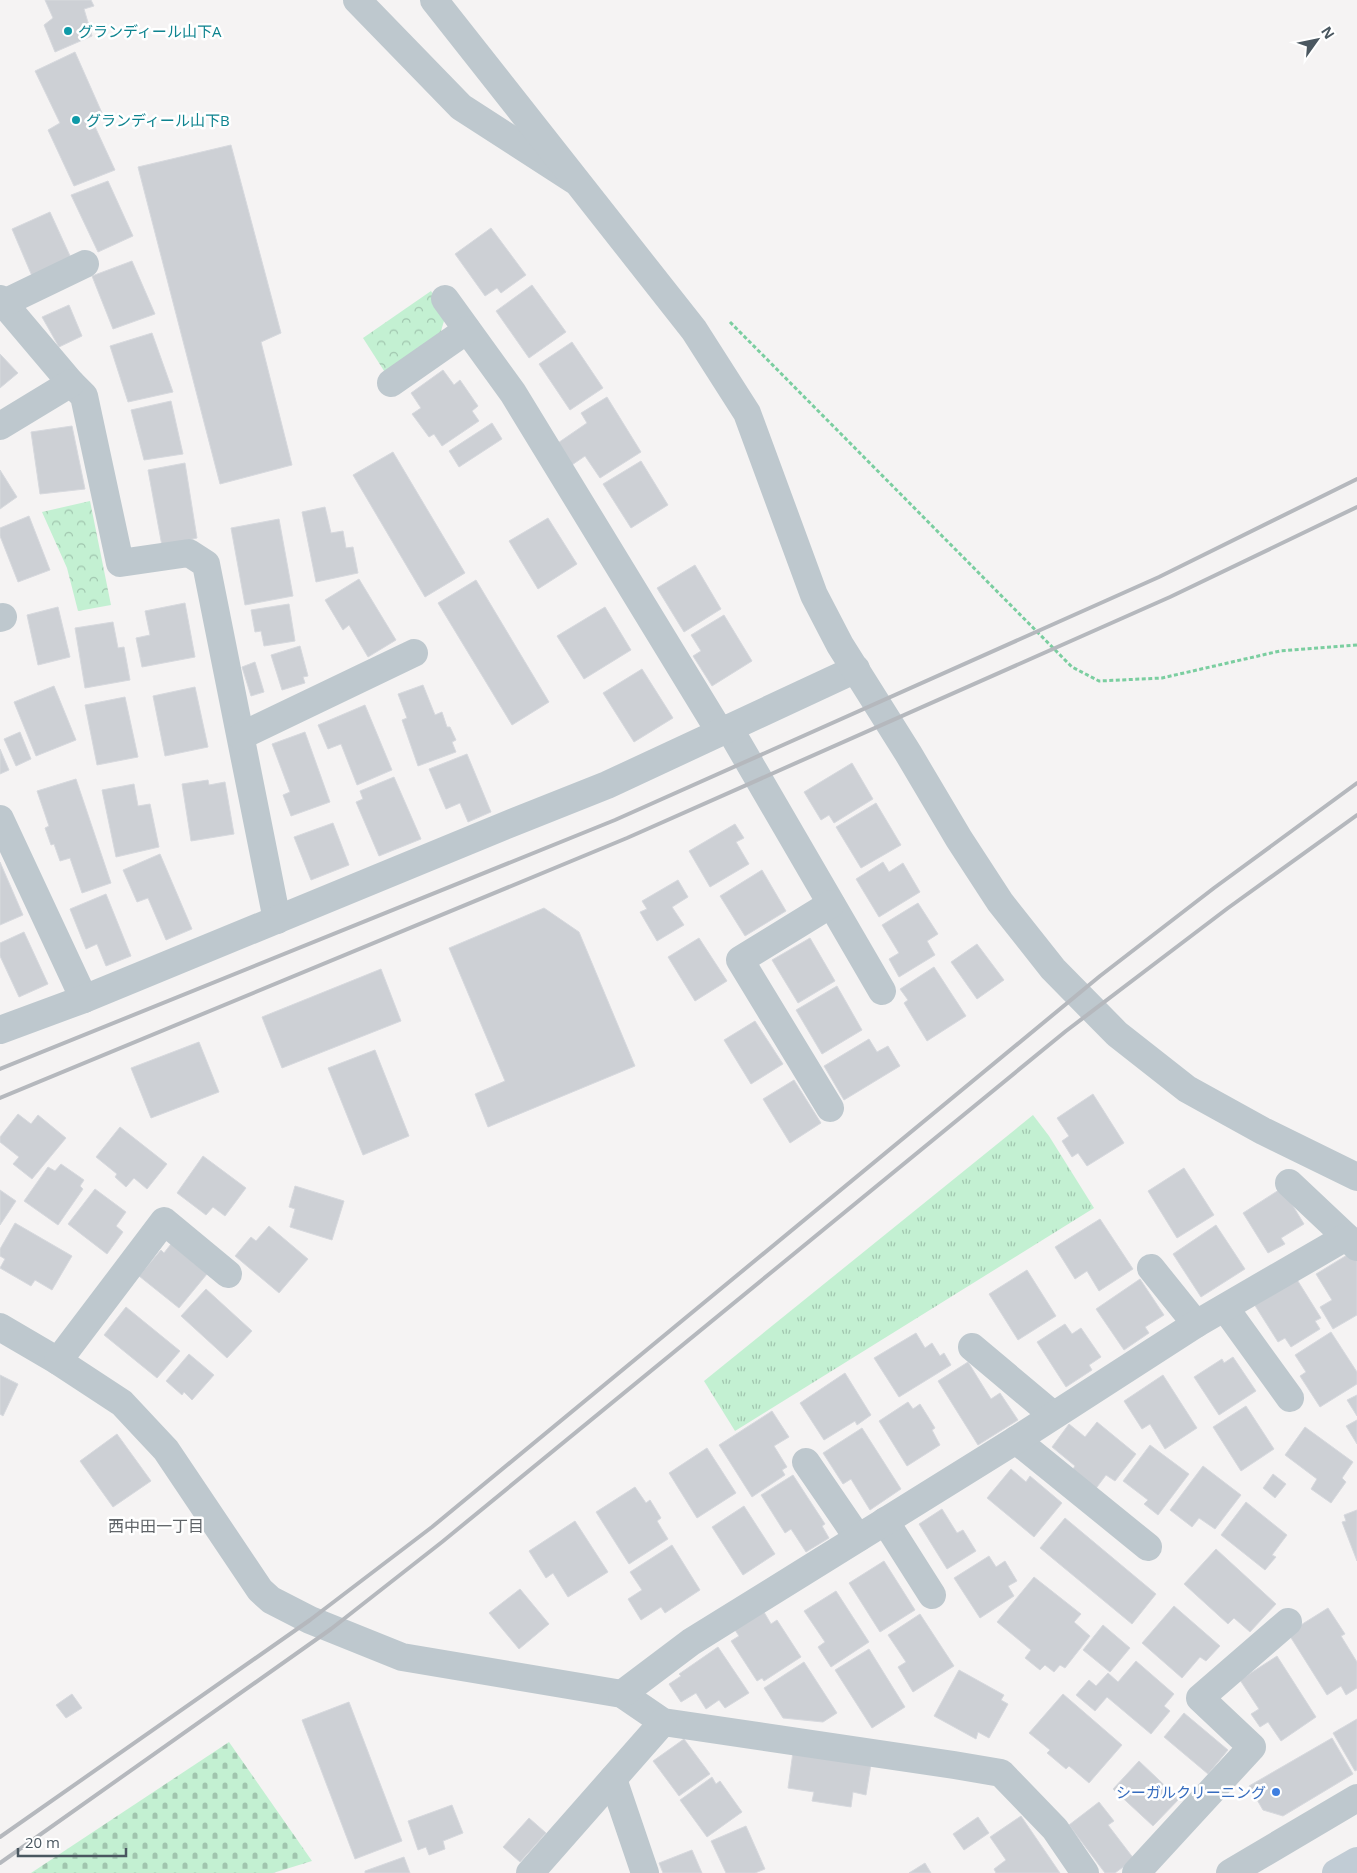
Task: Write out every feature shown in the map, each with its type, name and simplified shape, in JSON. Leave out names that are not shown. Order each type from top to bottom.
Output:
[{"type":"main road","points":[[1336,1873],[1357,1861]]},
{"type":"street","points":[[357,0],[461,107],[576,181]]},
{"type":"street","points":[[434,0],[694,330],[747,413],[814,595],[840,645],[959,839],[1000,902],[1052,969],[1117,1034],[1187,1089],[1263,1131],[1357,1177]]},
{"type":"street","points":[[85,264],[2,301],[70,383],[84,396],[120,563],[189,553],[206,564],[277,920]]},
{"type":"street","points":[[445,299],[513,393],[832,904],[882,991]]},
{"type":"street","points":[[391,382],[467,330]]},
{"type":"street","points":[[0,426],[70,383]]},
{"type":"street","points":[[240,736],[414,653]]},
{"type":"street","points":[[0,1030],[84,999],[607,785],[856,669]]},
{"type":"street","points":[[0,819],[84,999]]},
{"type":"street","points":[[830,1108],[740,960],[832,904]]},
{"type":"street","points":[[622,1694],[690,1642],[1016,1440],[1196,1324],[1352,1242],[1289,1183]]},
{"type":"street","points":[[58,1361],[164,1221],[228,1274]]},
{"type":"street","points":[[1151,1268],[1196,1324]]},
{"type":"street","points":[[1225,1308],[1290,1398]]},
{"type":"street","points":[[0,1327],[58,1361],[122,1403],[166,1450],[260,1590],[271,1600],[310,1620],[402,1657],[622,1694],[663,1722],[1001,1773],[1055,1829],[1085,1873]]},
{"type":"street","points":[[972,1347],[1053,1415]]},
{"type":"street","points":[[1016,1440],[1148,1547]]},
{"type":"street","points":[[806,1462],[858,1538]]},
{"type":"street","points":[[885,1521],[932,1595]]},
{"type":"street","points":[[1136,1873],[1252,1747],[1200,1698],[1288,1622]]},
{"type":"street","points":[[530,1873],[663,1722]]},
{"type":"street","points":[[613,1779],[645,1873]]},
{"type":"street","points":[[1230,1873],[1357,1798]]},
{"type":"path","points":[[728,321],[1072,667],[1098,681],[1162,678],[1280,651],[1357,645]]},
{"type":"green space","points":[[431,291],[446,314],[439,338],[388,377],[363,338]]},
{"type":"green space","points":[[90,501],[111,605],[78,611],[67,568],[42,512]]},
{"type":"green space","points":[[1033,1115],[1049,1136],[1094,1208],[735,1431],[704,1381]]},
{"type":"green space","points":[[229,1742],[312,1861],[273,1873],[31,1873]]},
{"type":"building","name":"グランディール山下A","points":[[45,0],[91,0],[94,6],[84,9],[92,36],[55,52],[44,25],[53,18]]},
{"type":"building","name":"グランディール山下B","points":[[75,52],[102,113],[91,118],[115,170],[74,186],[48,130],[60,123],[35,71]]},
{"type":"building","points":[[231,145],[281,333],[261,342],[292,465],[220,484],[138,167]]},
{"type":"building","points":[[108,181],[133,236],[98,252],[71,195]]},
{"type":"building","points":[[50,212],[71,258],[32,276],[12,229]]},
{"type":"building","points":[[491,228],[526,275],[501,293],[497,288],[485,296],[455,254]]},
{"type":"building","points":[[132,261],[155,314],[113,329],[92,276]]},
{"type":"building","points":[[532,285],[566,332],[529,358],[496,311]]},
{"type":"building","points":[[69,305],[82,336],[59,347],[42,317]]},
{"type":"building","points":[[152,333],[173,392],[128,402],[110,346]]},
{"type":"building","points":[[572,342],[603,388],[570,410],[539,364]]},
{"type":"building","points":[[0,354],[18,373],[0,388]]},
{"type":"building","points":[[443,370],[454,385],[460,380],[478,406],[472,411],[479,421],[442,446],[434,434],[429,437],[412,414],[421,408],[411,393]]},
{"type":"building","points":[[607,397],[641,452],[600,478],[585,456],[566,469],[552,447],[587,423],[581,413]]},
{"type":"building","points":[[171,401],[183,454],[144,460],[131,410]]},
{"type":"building","points":[[492,423],[502,439],[459,467],[449,451]]},
{"type":"building","points":[[72,426],[85,489],[40,494],[31,432]]},
{"type":"building","points":[[393,452],[465,573],[425,597],[353,475]]},
{"type":"building","points":[[641,461],[668,505],[631,528],[603,484]]},
{"type":"building","points":[[185,463],[197,538],[162,546],[148,470]]},
{"type":"building","points":[[0,470],[17,497],[0,509]]},
{"type":"building","points":[[325,507],[331,533],[343,531],[346,548],[353,547],[358,573],[316,582],[302,512]]},
{"type":"building","points":[[29,516],[50,570],[18,582],[0,536],[0,528]]},
{"type":"building","points":[[548,518],[577,564],[538,589],[509,541]]},
{"type":"building","points":[[279,519],[293,596],[245,605],[231,528]]},
{"type":"building","points":[[695,565],[721,609],[684,632],[657,588]]},
{"type":"building","points":[[359,579],[396,640],[368,657],[349,625],[343,630],[325,600]]},
{"type":"building","points":[[476,580],[549,702],[512,725],[438,603]]},
{"type":"building","points":[[185,603],[195,657],[142,667],[136,638],[150,635],[145,611]]},
{"type":"building","points":[[289,604],[295,641],[264,646],[261,631],[255,632],[251,610]]},
{"type":"building","points":[[58,607],[70,657],[38,665],[27,615]]},
{"type":"building","points":[[605,607],[631,650],[584,679],[557,636]]},
{"type":"building","points":[[724,615],[752,661],[712,686],[693,656],[701,651],[691,635]]},
{"type":"building","points":[[113,622],[118,648],[124,647],[130,680],[85,688],[75,628]]},
{"type":"building","points":[[300,646],[308,676],[303,677],[305,683],[282,690],[271,655]]},
{"type":"building","points":[[255,662],[264,692],[251,696],[242,667]]},
{"type":"building","points":[[642,669],[673,718],[634,742],[603,693]]},
{"type":"building","points":[[423,685],[435,715],[442,712],[447,727],[450,727],[456,740],[452,742],[456,752],[418,766],[402,720],[407,718],[398,694]]},
{"type":"building","points":[[54,686],[76,740],[36,756],[14,702]]},
{"type":"building","points":[[195,687],[208,747],[165,756],[153,696]]},
{"type":"building","points":[[125,697],[138,757],[97,765],[85,705]]},
{"type":"building","points":[[365,705],[392,770],[357,785],[341,744],[328,749],[318,725]]},
{"type":"building","points":[[20,732],[31,759],[16,766],[4,739]]},
{"type":"building","points":[[305,732],[330,802],[291,816],[283,795],[290,792],[272,744]]},
{"type":"building","points":[[0,749],[9,770],[0,774]]},
{"type":"building","points":[[467,754],[491,812],[468,822],[460,803],[446,809],[429,769]]},
{"type":"building","points":[[852,763],[873,799],[834,823],[829,815],[821,820],[804,792]]},
{"type":"building","points":[[394,777],[421,839],[379,856],[356,802],[363,799],[360,791]]},
{"type":"building","points":[[76,779],[111,883],[82,893],[70,858],[60,861],[54,844],[51,845],[45,828],[49,826],[37,791]]},
{"type":"building","points":[[208,780],[209,785],[225,782],[234,834],[191,841],[182,784]]},
{"type":"building","points":[[134,784],[138,806],[150,804],[159,847],[116,857],[102,790]]},
{"type":"building","points":[[876,803],[901,845],[861,868],[836,827]]},
{"type":"building","points":[[333,823],[349,865],[311,880],[294,837]]},
{"type":"building","points":[[735,824],[744,838],[736,842],[749,864],[710,887],[689,851]]},
{"type":"building","points":[[160,854],[192,929],[166,940],[148,898],[137,902],[123,870]]},
{"type":"building","points":[[0,862],[23,915],[0,925]]},
{"type":"building","points":[[883,862],[889,872],[903,863],[920,892],[879,917],[856,879]]},
{"type":"building","points":[[762,870],[786,911],[745,936],[720,896]]},
{"type":"building","points":[[678,880],[688,897],[672,907],[684,925],[657,941],[640,912],[647,909],[642,901]]},
{"type":"building","points":[[106,894],[131,956],[106,966],[97,944],[86,949],[70,909]]},
{"type":"building","points":[[918,903],[938,934],[927,941],[935,955],[899,977],[889,959],[899,953],[882,925]]},
{"type":"building","points":[[544,908],[579,932],[635,1066],[488,1127],[475,1094],[505,1081],[449,948]]},
{"type":"building","points":[[24,932],[48,984],[19,997],[0,956],[0,943]]},
{"type":"building","points":[[699,938],[727,981],[695,1001],[668,957]]},
{"type":"building","points":[[810,938],[835,981],[798,1003],[772,960]]},
{"type":"building","points":[[977,944],[1004,980],[977,999],[951,962]]},
{"type":"building","points":[[934,967],[966,1016],[927,1041],[904,1003],[908,1000],[900,989]]},
{"type":"building","points":[[381,969],[401,1021],[282,1068],[262,1017]]},
{"type":"building","points":[[837,986],[862,1030],[822,1054],[796,1010]]},
{"type":"building","points":[[755,1021],[783,1064],[751,1084],[724,1040]]},
{"type":"building","points":[[869,1039],[877,1052],[888,1046],[900,1066],[844,1100],[824,1066]]},
{"type":"building","points":[[199,1042],[219,1092],[151,1118],[131,1068]]},
{"type":"building","points":[[375,1050],[409,1136],[363,1155],[328,1068]]},
{"type":"building","points":[[794,1080],[821,1123],[790,1143],[763,1099]]},
{"type":"building","points":[[1093,1094],[1124,1143],[1087,1166],[1078,1153],[1072,1157],[1062,1141],[1069,1136],[1057,1118]]},
{"type":"building","points":[[18,1114],[31,1124],[38,1115],[66,1138],[32,1179],[13,1164],[19,1157],[0,1142],[0,1137]]},
{"type":"building","points":[[120,1127],[167,1164],[147,1189],[134,1178],[126,1187],[115,1177],[117,1174],[96,1157]]},
{"type":"building","points":[[203,1156],[246,1188],[225,1216],[213,1207],[206,1215],[177,1193]]},
{"type":"building","points":[[61,1164],[84,1180],[80,1186],[83,1189],[58,1225],[24,1201],[48,1167],[55,1171]]},
{"type":"building","points":[[1184,1168],[1214,1215],[1177,1238],[1148,1191]]},
{"type":"building","points":[[295,1186],[344,1201],[332,1240],[290,1227],[295,1209],[289,1207]]},
{"type":"building","points":[[1282,1188],[1304,1224],[1281,1238],[1285,1244],[1268,1253],[1243,1213]]},
{"type":"building","points":[[95,1189],[126,1212],[116,1226],[123,1232],[107,1254],[68,1224]]},
{"type":"building","points":[[0,1190],[16,1201],[0,1225]]},
{"type":"building","points":[[1100,1219],[1133,1269],[1099,1291],[1087,1271],[1075,1279],[1055,1247]]},
{"type":"building","points":[[15,1223],[72,1256],[52,1290],[35,1280],[31,1286],[0,1268],[5,1259],[0,1256],[0,1249]]},
{"type":"building","points":[[1216,1225],[1245,1269],[1201,1297],[1173,1254]]},
{"type":"building","points":[[269,1226],[308,1259],[279,1293],[235,1256],[251,1237],[256,1241]]},
{"type":"building","points":[[171,1244],[207,1274],[179,1308],[139,1276],[161,1250],[164,1253]]},
{"type":"building","points":[[1352,1252],[1357,1260],[1357,1315],[1333,1329],[1320,1307],[1332,1300],[1316,1274]]},
{"type":"building","points":[[1027,1270],[1056,1316],[1018,1340],[989,1294]]},
{"type":"building","points":[[1296,1278],[1321,1318],[1315,1321],[1320,1329],[1291,1347],[1285,1338],[1278,1342],[1254,1304]]},
{"type":"building","points":[[1140,1279],[1164,1315],[1145,1327],[1149,1333],[1124,1350],[1096,1309]]},
{"type":"building","points":[[206,1289],[252,1331],[227,1358],[181,1316]]},
{"type":"building","points":[[126,1307],[180,1351],[157,1378],[104,1335]]},
{"type":"building","points":[[1065,1324],[1072,1334],[1081,1328],[1101,1357],[1089,1365],[1092,1370],[1066,1387],[1037,1342]]},
{"type":"building","points":[[1331,1332],[1357,1372],[1357,1384],[1320,1407],[1300,1376],[1306,1372],[1295,1355]]},
{"type":"building","points":[[916,1333],[925,1348],[932,1343],[940,1356],[944,1353],[951,1365],[899,1397],[874,1358]]},
{"type":"building","points":[[189,1354],[214,1375],[192,1400],[184,1392],[182,1395],[166,1381]]},
{"type":"building","points":[[1233,1357],[1256,1391],[1219,1415],[1194,1377],[1222,1359],[1224,1363]]},
{"type":"building","points":[[968,1362],[991,1399],[1000,1393],[1018,1420],[978,1445],[938,1381]]},
{"type":"building","points":[[845,1373],[871,1415],[857,1425],[855,1421],[824,1440],[800,1403]]},
{"type":"building","points":[[0,1375],[18,1384],[3,1416],[0,1414]]},
{"type":"building","points":[[1163,1375],[1197,1428],[1165,1449],[1150,1424],[1142,1429],[1124,1401]]},
{"type":"building","points":[[1357,1395],[1357,1416],[1347,1400]]},
{"type":"building","points":[[908,1402],[913,1409],[920,1404],[935,1428],[932,1430],[940,1445],[907,1466],[879,1421]]},
{"type":"building","points":[[1246,1406],[1274,1449],[1241,1471],[1213,1427]]},
{"type":"building","points":[[772,1411],[789,1437],[774,1446],[787,1467],[782,1470],[785,1475],[752,1497],[719,1445]]},
{"type":"building","points":[[1357,1420],[1357,1444],[1346,1426]]},
{"type":"building","points":[[1097,1422],[1136,1454],[1115,1481],[1106,1475],[1094,1491],[1071,1472],[1075,1466],[1052,1447],[1069,1424],[1085,1437]]},
{"type":"building","points":[[1305,1427],[1353,1462],[1342,1478],[1346,1482],[1331,1503],[1311,1489],[1317,1479],[1285,1455]]},
{"type":"building","points":[[862,1428],[901,1489],[870,1510],[851,1479],[843,1484],[823,1453]]},
{"type":"building","points":[[117,1434],[151,1481],[113,1507],[80,1461]]},
{"type":"building","points":[[1150,1445],[1189,1474],[1158,1515],[1144,1504],[1148,1500],[1123,1481]]},
{"type":"building","points":[[707,1448],[736,1493],[697,1518],[669,1473]]},
{"type":"building","points":[[1203,1466],[1241,1495],[1215,1529],[1199,1518],[1192,1527],[1170,1510]]},
{"type":"building","points":[[1011,1469],[1026,1482],[1030,1476],[1062,1503],[1034,1537],[987,1498]]},
{"type":"building","points":[[1273,1474],[1286,1484],[1275,1498],[1263,1488]]},
{"type":"building","points":[[793,1475],[825,1524],[822,1526],[829,1538],[806,1552],[791,1529],[785,1533],[761,1495]]},
{"type":"building","points":[[635,1487],[646,1503],[650,1500],[661,1518],[657,1521],[668,1539],[629,1564],[596,1512]]},
{"type":"building","points":[[1246,1502],[1287,1535],[1272,1555],[1276,1557],[1265,1570],[1221,1535]]},
{"type":"building","points":[[744,1506],[775,1554],[743,1575],[712,1527]]},
{"type":"building","points":[[942,1509],[957,1533],[963,1530],[976,1551],[947,1569],[919,1524]]},
{"type":"building","points":[[1357,1510],[1357,1561],[1342,1522],[1346,1521],[1344,1515]]},
{"type":"building","points":[[1065,1518],[1156,1594],[1132,1624],[1040,1548]]},
{"type":"building","points":[[575,1521],[608,1572],[568,1597],[553,1573],[546,1578],[529,1551]]},
{"type":"building","points":[[672,1545],[700,1590],[665,1613],[661,1607],[641,1620],[628,1599],[642,1590],[630,1572]]},
{"type":"building","points":[[1216,1549],[1276,1604],[1250,1632],[1234,1618],[1228,1624],[1184,1584]]},
{"type":"building","points":[[989,1556],[996,1567],[1005,1561],[1017,1581],[1008,1586],[1014,1596],[980,1618],[954,1578]]},
{"type":"building","points":[[884,1561],[915,1610],[880,1632],[849,1583]]},
{"type":"building","points":[[1034,1577],[1081,1614],[1074,1622],[1090,1636],[1065,1668],[1060,1665],[1054,1672],[1045,1665],[1040,1670],[1025,1658],[1031,1650],[997,1622]]},
{"type":"building","points":[[520,1589],[549,1624],[519,1649],[489,1613]]},
{"type":"building","points":[[836,1591],[869,1642],[831,1667],[818,1647],[825,1642],[804,1611]]},
{"type":"building","points":[[1174,1606],[1220,1646],[1206,1661],[1200,1657],[1182,1678],[1142,1643]]},
{"type":"building","points":[[1328,1608],[1345,1634],[1341,1636],[1357,1662],[1357,1688],[1346,1695],[1341,1686],[1327,1695],[1288,1633]]},
{"type":"building","points":[[764,1612],[771,1624],[777,1620],[801,1657],[764,1681],[762,1678],[757,1681],[731,1641],[739,1636],[735,1630]]},
{"type":"building","points":[[920,1614],[954,1666],[913,1692],[898,1667],[906,1662],[888,1635]]},
{"type":"building","points":[[1103,1625],[1130,1648],[1110,1672],[1083,1650]]},
{"type":"building","points":[[718,1647],[749,1693],[725,1708],[719,1700],[706,1709],[696,1693],[681,1702],[669,1684],[681,1676],[679,1674]]},
{"type":"building","points":[[869,1649],[905,1707],[872,1728],[835,1670]]},
{"type":"building","points":[[1277,1656],[1316,1717],[1281,1741],[1268,1722],[1260,1727],[1251,1714],[1259,1709],[1240,1680]]},
{"type":"building","points":[[1136,1661],[1174,1694],[1164,1706],[1170,1711],[1151,1734],[1107,1697],[1095,1711],[1076,1695],[1089,1680],[1096,1686],[1108,1673],[1118,1682]]},
{"type":"building","points":[[804,1662],[837,1713],[823,1722],[783,1718],[764,1688]]},
{"type":"building","points":[[959,1670],[1004,1695],[1001,1700],[1008,1704],[989,1738],[978,1732],[976,1739],[934,1716]]},
{"type":"building","points":[[72,1694],[82,1708],[66,1718],[56,1705]]},
{"type":"building","points":[[1063,1694],[1122,1745],[1089,1783],[1069,1766],[1066,1769],[1047,1753],[1050,1750],[1029,1733]]},
{"type":"building","points":[[349,1702],[402,1841],[355,1859],[302,1720]]},
{"type":"building","points":[[1184,1713],[1228,1750],[1208,1774],[1164,1737]]},
{"type":"building","points":[[1357,1719],[1357,1770],[1355,1771],[1333,1733]]},
{"type":"building","points":[[1332,1738],[1353,1774],[1283,1816],[1263,1810],[1249,1786]]},
{"type":"building","points":[[684,1739],[710,1774],[679,1796],[653,1761]]},
{"type":"building","points":[[793,1752],[871,1764],[866,1795],[853,1792],[851,1807],[812,1801],[814,1792],[788,1788]]},
{"type":"building","points":[[1139,1761],[1179,1799],[1153,1826],[1113,1789]]},
{"type":"building","points":[[712,1777],[716,1784],[720,1781],[742,1812],[707,1837],[680,1800]]},
{"type":"building","points":[[1099,1802],[1114,1821],[1108,1825],[1134,1859],[1115,1873],[1105,1873],[1069,1825]]},
{"type":"building","points":[[452,1805],[463,1833],[443,1841],[445,1849],[429,1855],[426,1847],[418,1850],[408,1821]]},
{"type":"building","points":[[1021,1816],[1060,1873],[996,1873],[994,1869],[1006,1860],[990,1837]]},
{"type":"building","points":[[978,1817],[989,1833],[964,1850],[953,1834]]},
{"type":"building","points":[[529,1818],[546,1833],[520,1862],[503,1847]]},
{"type":"building","points":[[746,1826],[765,1869],[755,1873],[726,1873],[711,1841]]},
{"type":"building","points":[[692,1850],[702,1873],[663,1873],[659,1863]]},
{"type":"building","points":[[404,1857],[410,1873],[365,1873],[365,1871]]},
{"type":"building","points":[[925,1863],[931,1873],[909,1873]]},
{"type":"railway","points":[[0,1069],[615,820],[1159,577],[1357,479]]},
{"type":"railway","points":[[0,1098],[627,838],[1170,597],[1357,507]]},
{"type":"railway","points":[[0,1837],[310,1620],[432,1527],[1100,976],[1214,888],[1357,783]]},
{"type":"railway","points":[[0,1863],[331,1629],[442,1542],[1066,1031],[1228,908],[1357,815]]},
{"type":"place","name":"グランディール山下A","points":[[68,31]]},
{"type":"place","name":"グランディール山下B","points":[[76,120]]},
{"type":"place","name":"シーガルクリーニング","points":[[1276,1792]]},
{"type":"district","name":"西中田一丁目","points":[[156,1526]]}]
